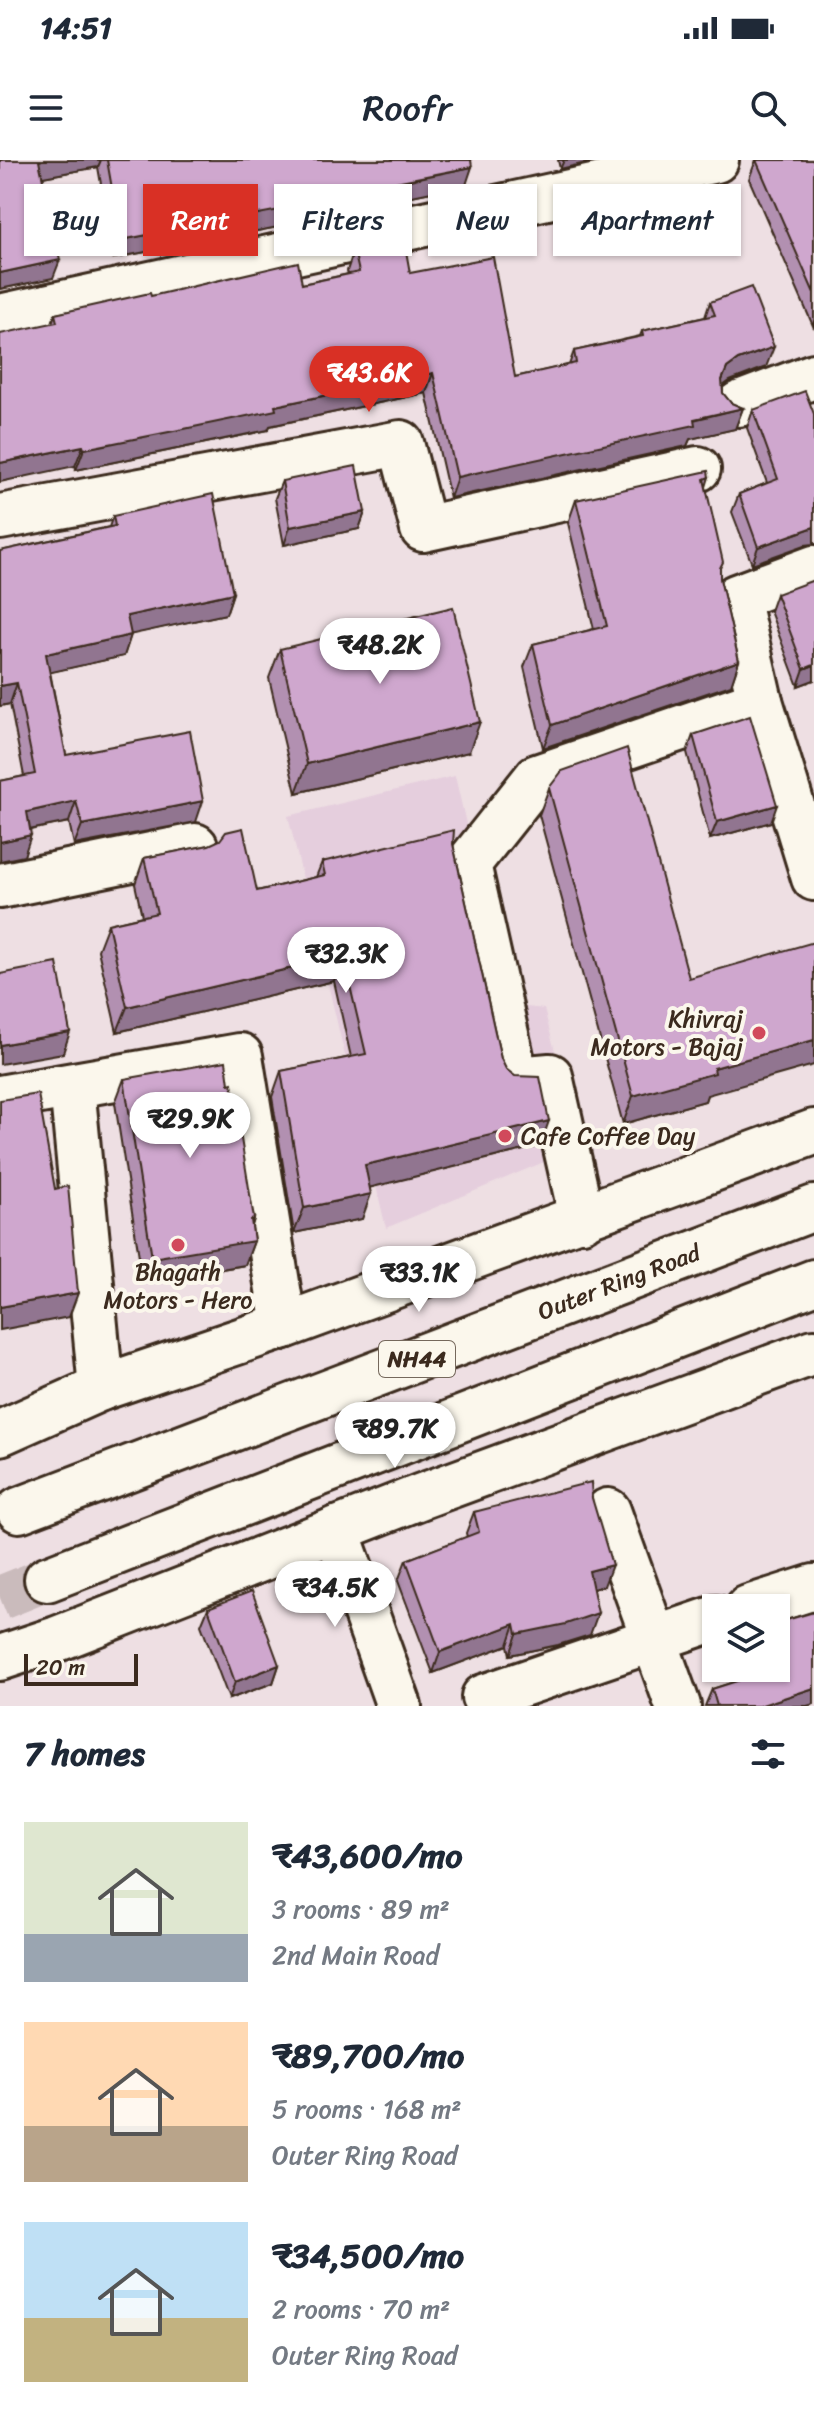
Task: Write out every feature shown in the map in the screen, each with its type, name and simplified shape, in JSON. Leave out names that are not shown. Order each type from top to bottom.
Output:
[{"type":"main road","points":[[0,317],[716,160]]},
{"type":"main road","points":[[739,404],[814,376]]},
{"type":"main road","points":[[0,517],[401,443],[423,529],[698,469]]},
{"type":"main road","points":[[814,568],[736,597],[760,701],[805,818],[814,878]]},
{"type":"main road","points":[[582,1219],[550,1076],[516,1079],[468,864],[537,777],[760,701]]},
{"type":"main road","points":[[0,886],[195,846]]},
{"type":"main road","points":[[0,1098],[240,1056],[284,1326]]},
{"type":"main road","points":[[72,1086],[101,1388]]},
{"type":"main road","points":[[0,1433],[101,1388],[284,1326],[814,1132]]},
{"type":"main road","name":"Outer Ring Road","points":[[19,1510],[814,1208]]},
{"type":"main road","points":[[47,1579],[814,1282]]},
{"type":"main road","points":[[0,1658],[57,1639],[336,1529],[814,1352]]},
{"type":"main road","points":[[608,1511],[678,1706]]},
{"type":"main road","points":[[336,1529],[399,1706]]},
{"type":"main road","points":[[790,1595],[814,1587]]},
{"type":"main road","points":[[484,1697],[702,1623]]},
{"type":"shaded area","points":[[455,776],[508,1005],[544,1009],[580,1147],[386,1228],[288,816]]},
{"type":"building","points":[[0,160],[42,160],[39,161],[44,184],[24,184],[24,256],[59,256],[60,260],[0,273]]},
{"type":"building","points":[[107,160],[471,160],[472,167],[390,184],[274,184],[274,211],[258,214],[258,184],[143,184],[143,236],[127,239],[127,184],[111,184]]},
{"type":"building","points":[[756,160],[814,160],[814,293]]},
{"type":"building","points":[[355,256],[407,256],[410,273],[493,257],[515,377],[576,363],[574,351],[643,336],[642,331],[715,315],[710,302],[751,287],[774,347],[738,360],[727,368],[722,380],[723,393],[731,403],[743,408],[694,419],[695,425],[457,477],[433,373],[275,406],[276,410],[0,463],[0,334],[57,322],[55,314],[150,293],[151,296],[298,262],[302,284],[359,272]]},
{"type":"building","points":[[805,391],[814,414],[814,527],[758,547],[739,494],[778,479],[753,410]]},
{"type":"building","points":[[356,466],[365,512],[290,527],[282,481]]},
{"type":"building","points":[[708,471],[709,477],[704,479],[723,562],[720,579],[739,661],[552,725],[533,644],[607,626],[576,500]]},
{"type":"building","points":[[213,494],[233,593],[127,616],[131,635],[46,654],[66,755],[190,731],[203,801],[82,825],[76,801],[27,812],[31,835],[0,842],[0,781],[35,774],[17,683],[0,686],[0,551],[115,526],[113,516]]},
{"type":"building","points":[[814,580],[814,665],[804,669],[776,594]]},
{"type":"building","points":[[453,607],[480,722],[307,764],[280,649]]},
{"type":"building","points":[[750,716],[777,805],[717,822],[693,735]]},
{"type":"building","points":[[627,748],[689,978],[814,942],[814,1040],[714,1068],[715,1073],[633,1096],[549,788],[562,771]]},
{"type":"building","points":[[243,828],[257,891],[325,875],[322,862],[454,830],[453,844],[501,1059],[506,1069],[515,1076],[540,1077],[549,1121],[365,1165],[371,1194],[304,1208],[281,1071],[366,1054],[343,956],[127,1007],[108,924],[157,913],[144,858],[209,845],[220,840],[226,832]]},
{"type":"building","points":[[57,963],[70,1032],[0,1045],[0,974]]},
{"type":"building","points":[[226,1061],[254,1219],[251,1220],[254,1241],[152,1258],[124,1079]]},
{"type":"building","points":[[38,1094],[55,1189],[68,1186],[78,1293],[0,1307],[0,1100]]},
{"type":"building","points":[[591,1482],[592,1498],[612,1565],[589,1571],[598,1613],[566,1624],[517,1634],[515,1624],[440,1652],[406,1560],[479,1532],[474,1512]]},
{"type":"building","points":[[252,1591],[279,1665],[235,1682],[208,1608]]},
{"type":"building","points":[[814,1612],[814,1688],[759,1706],[717,1706],[712,1689],[734,1682],[790,1682],[790,1619]]},
{"type":"tunnel","points":[[0,1598],[47,1579]]},
{"type":"place","name":"Khivraj Motors - Bajaj","points":[[759,1033]]},
{"type":"place","name":"Cafe Coffee Day","points":[[505,1136]]},
{"type":"place","name":"Bhagath Motors - Hero","points":[[178,1245]]}]
